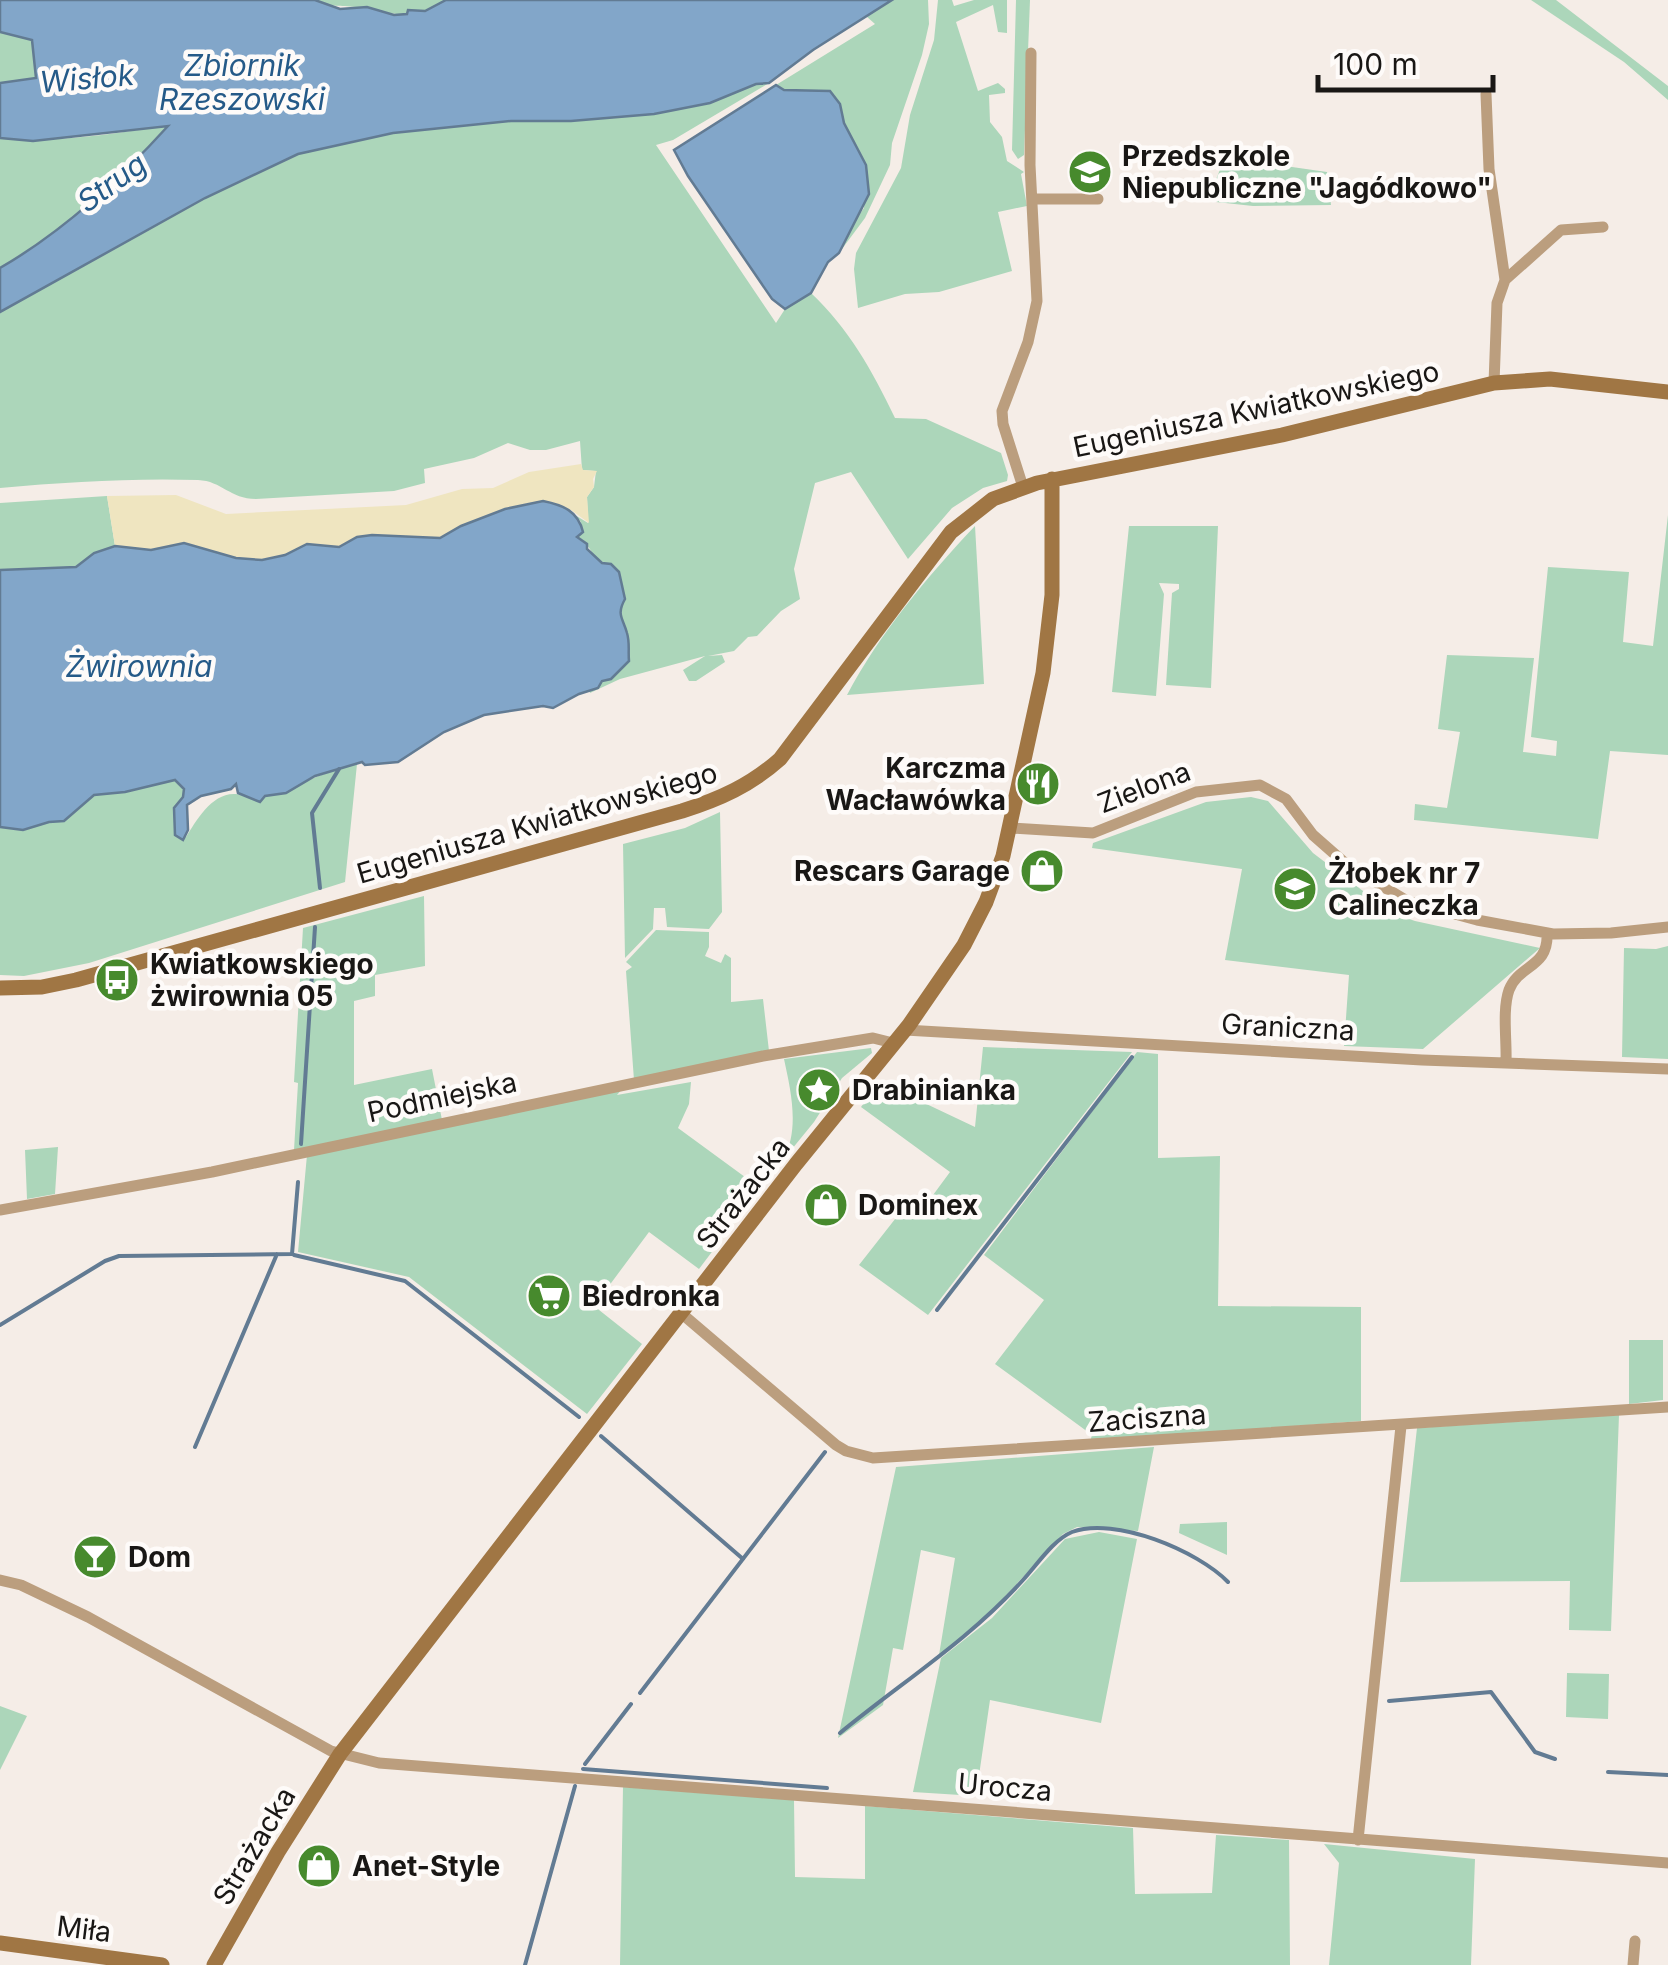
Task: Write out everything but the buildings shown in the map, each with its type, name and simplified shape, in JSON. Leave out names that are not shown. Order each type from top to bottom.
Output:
[{"type":"street","points":[[1023,487],[1002,410],[1028,342],[1037,301],[1032,53]]},
{"type":"street","points":[[1486,94],[1489,168],[1505,280],[1497,303],[1494,382]]},
{"type":"street","points":[[1032,200],[1098,198]]},
{"type":"street","points":[[1505,280],[1561,230],[1603,228]]},
{"type":"street","name":"Eugeniusza Kwiatkowskiego","points":[[0,988],[42,987],[76,980],[682,811],[730,794],[765,772],[789,748],[961,522],[994,498],[1023,487],[1282,435],[1494,382],[1550,378],[1668,392]]},
{"type":"street","name":"Strażacka","points":[[214,1965],[340,1754],[680,1313],[936,990],[976,922],[993,884],[1010,828],[1048,638],[1052,479]]},
{"type":"street","name":"Zielona","points":[[1010,828],[1092,834],[1187,795],[1260,785],[1286,798],[1324,846],[1390,893],[1423,907],[1547,933],[1612,934],[1668,927]]},
{"type":"street","points":[[1506,1062],[1508,994],[1514,981],[1544,955],[1547,933]]},
{"type":"street","name":"Graniczna","points":[[905,1030],[1668,1069]]},
{"type":"street","name":"Podmiejska","points":[[0,1210],[212,1172],[763,1056],[873,1038],[894,1042]]},
{"type":"street","name":"Zaciszna","points":[[680,1313],[846,1452],[873,1458],[1668,1408]]},
{"type":"street","points":[[1358,1840],[1401,1426]]},
{"type":"street","points":[[0,1580],[88,1617],[340,1754]]},
{"type":"street","name":"Urocza","points":[[340,1754],[392,1765],[1668,1864]]},
{"type":"street","points":[[1633,1965],[1634,1941]]},
{"type":"street","name":"Miła","points":[[0,1944],[162,1965]]},
{"type":"green space","points":[[315,0],[446,0],[425,11],[400,14]]},
{"type":"green space","points":[[892,0],[928,0],[929,24],[892,143],[890,165],[865,218],[839,253],[849,228],[864,208],[866,165],[844,123],[840,104],[830,91],[784,90],[776,85],[875,24],[866,16]]},
{"type":"green space","points":[[938,0],[952,0],[954,6],[974,0],[1007,0],[1007,33],[998,32],[993,5],[956,22],[978,91],[998,83],[1005,89],[1005,93],[989,95],[990,122],[1002,137],[1007,161],[1024,172],[1021,174],[1027,206],[998,212],[1012,271],[939,292],[905,294],[858,308],[856,253],[901,168],[910,115],[934,40]]},
{"type":"green space","points":[[1016,0],[1030,0],[1024,155],[1018,159],[1012,150]]},
{"type":"green space","points":[[1531,0],[1556,0],[1668,86],[1668,100],[1624,62]]},
{"type":"green space","points":[[0,32],[32,40],[36,78],[0,83]]},
{"type":"green space","points":[[769,83],[673,140],[656,145],[776,323],[785,309],[811,293],[859,351],[895,418],[926,419],[1001,453],[1008,475],[1007,481],[983,488],[952,508],[908,559],[851,472],[815,483],[794,569],[800,599],[734,651],[708,656],[722,655],[725,662],[696,681],[689,681],[683,670],[705,656],[620,679],[590,693],[629,661],[629,655],[620,612],[624,594],[611,564],[597,558],[576,537],[581,522],[575,515],[588,523],[587,497],[594,487],[596,471],[582,470],[580,441],[546,450],[508,443],[474,458],[424,469],[425,483],[394,491],[256,499],[206,481],[173,480],[0,488],[0,312],[205,198],[298,154],[393,133],[511,121],[654,114],[710,103],[756,84]]},
{"type":"green space","points":[[170,125],[90,203],[47,238],[0,268],[0,138],[64,138]]},
{"type":"green space","points":[[1230,158],[1230,166],[1246,166],[1248,158],[1249,166],[1264,166],[1265,158],[1267,166],[1282,166],[1284,158],[1285,166],[1327,172],[1331,205],[1253,206],[1216,202],[1211,192],[1223,162]]},
{"type":"green space","points":[[107,496],[115,546],[94,553],[76,567],[0,570],[0,503]]},
{"type":"green space","points":[[1668,515],[1668,755],[1610,751],[1598,839],[1414,820],[1415,804],[1447,808],[1460,732],[1438,729],[1447,655],[1534,658],[1523,752],[1556,756],[1557,741],[1531,737],[1548,567],[1629,572],[1623,642],[1653,646]]},
{"type":"green space","points":[[975,526],[984,684],[847,695],[905,606]]},
{"type":"green space","points":[[1129,526],[1218,526],[1211,688],[1166,685],[1172,593],[1179,589],[1179,584],[1159,583],[1164,594],[1156,696],[1112,692]]},
{"type":"green space","points":[[357,764],[345,882],[89,963],[24,976],[0,975],[0,827],[23,830],[64,821],[94,795],[175,780],[184,789],[174,808],[186,837],[219,798],[236,794],[259,802],[264,796],[285,792]]},
{"type":"green space","points":[[1251,797],[1268,801],[1313,853],[1392,913],[1540,948],[1423,1049],[1344,1046],[1349,975],[1225,960],[1242,869],[1092,848],[1093,843],[1206,802]]},
{"type":"green space","points":[[720,812],[722,912],[709,929],[667,927],[665,908],[654,908],[653,929],[625,958],[623,844],[685,828]]},
{"type":"green space","points":[[424,896],[425,966],[375,975],[375,996],[354,1001],[354,1085],[432,1069],[442,1120],[294,1150],[303,928]]},
{"type":"green space","points":[[656,930],[709,932],[705,956],[721,963],[725,954],[731,958],[731,1002],[763,999],[769,1051],[634,1080],[626,971],[632,967],[626,962]]},
{"type":"green space","points":[[1668,946],[1668,1059],[1622,1057],[1624,948]]},
{"type":"green space","points":[[983,1047],[1132,1052],[928,1315],[859,1265],[910,1200],[922,1210],[950,1172],[861,1107],[880,1082],[975,1127]]},
{"type":"green space","points":[[871,1048],[872,1053],[842,1078],[783,1160],[793,1123],[784,1059]]},
{"type":"green space","points":[[1137,1052],[1158,1054],[1158,1158],[1220,1156],[1218,1306],[1361,1307],[1361,1421],[1090,1442],[1092,1435],[995,1364],[1044,1300],[984,1255]]},
{"type":"green space","points":[[691,1082],[689,1104],[678,1128],[760,1188],[699,1269],[649,1232],[594,1306],[642,1344],[587,1414],[409,1277],[298,1252],[307,1155],[622,1089],[617,1095]]},
{"type":"green space","points":[[58,1147],[55,1194],[27,1199],[25,1150]]},
{"type":"green space","points":[[1629,1340],[1663,1340],[1663,1400],[1629,1404]]},
{"type":"green space","points":[[1619,1415],[1611,1631],[1569,1630],[1570,1581],[1400,1582],[1417,1428]]},
{"type":"green space","points":[[1154,1447],[1138,1531],[1077,1527],[1063,1534],[984,1619],[939,1655],[955,1558],[921,1550],[903,1650],[893,1648],[883,1705],[838,1738],[896,1467]]},
{"type":"green space","points":[[1227,1522],[1227,1555],[1179,1533],[1180,1524]]},
{"type":"green space","points":[[1099,1532],[1137,1539],[1101,1723],[990,1700],[976,1796],[913,1792],[941,1658],[992,1618],[1065,1539]]},
{"type":"green space","points":[[1567,1673],[1609,1674],[1608,1719],[1566,1717]]},
{"type":"green space","points":[[0,1706],[27,1716],[0,1770]]},
{"type":"green space","points":[[623,1787],[794,1800],[795,1877],[865,1879],[865,1806],[1133,1828],[1135,1894],[1212,1893],[1216,1835],[1289,1840],[1290,1965],[620,1965]]},
{"type":"green space","points":[[1324,1844],[1475,1859],[1471,1965],[1329,1965],[1339,1863]]},
{"type":"sand","points":[[581,464],[583,470],[597,471],[587,497],[589,523],[571,510],[533,502],[461,526],[441,538],[372,535],[339,547],[307,544],[262,560],[236,558],[184,543],[151,550],[115,546],[107,496],[176,495],[226,514],[406,505],[462,489],[493,488],[529,472]]},
{"type":"water","name":"Zbiornik Rzeszowski","points":[[0,0],[315,0],[340,9],[367,7],[394,15],[407,14],[408,10],[425,11],[446,0],[892,0],[769,83],[756,84],[710,103],[654,114],[511,121],[393,133],[298,154],[205,198],[0,312],[0,268],[90,203],[168,126],[33,141],[0,138],[0,83],[36,78],[32,40],[0,32]]},
{"type":"water","points":[[776,85],[784,90],[830,91],[840,104],[844,123],[866,165],[869,194],[839,253],[828,262],[811,293],[785,309],[772,299],[674,150]]},
{"type":"water","name":"Żwirownia","points":[[543,501],[573,514],[583,532],[577,537],[602,563],[611,564],[619,572],[629,661],[598,688],[553,708],[484,715],[444,732],[398,762],[362,762],[315,776],[286,793],[265,796],[260,802],[238,793],[236,784],[231,789],[201,796],[187,805],[188,830],[183,840],[175,835],[174,808],[184,789],[175,780],[94,795],[64,821],[23,830],[0,827],[0,570],[76,567],[94,553],[115,546],[151,550],[184,543],[236,558],[262,560],[307,544],[339,547],[357,537],[372,535],[440,538],[505,509]]},
{"type":"waterway","points":[[320,888],[312,813],[339,769]]},
{"type":"waterway","points":[[301,1144],[315,927]]},
{"type":"waterway","points":[[937,1310],[1132,1057]]},
{"type":"waterway","points":[[0,1325],[119,1256],[292,1254],[298,1182]]},
{"type":"waterway","points":[[195,1447],[277,1254]]},
{"type":"waterway","points":[[294,1255],[405,1281],[579,1417]]},
{"type":"waterway","points":[[601,1436],[743,1559]]},
{"type":"waterway","points":[[640,1693],[825,1452]]},
{"type":"waterway","points":[[840,1733],[980,1622],[1052,1547],[1072,1532],[1110,1529],[1155,1539],[1197,1559],[1228,1582]]},
{"type":"waterway","points":[[1389,1701],[1491,1692],[1535,1752],[1555,1759]]},
{"type":"waterway","points":[[585,1764],[631,1704]]},
{"type":"waterway","points":[[583,1769],[827,1788]]},
{"type":"waterway","points":[[1608,1772],[1668,1775]]},
{"type":"waterway","points":[[525,1965],[575,1786]]},
{"type":"place","name":"Przedszkole Niepubliczne \"Jagódkowo\"","points":[[1090,172]]},
{"type":"place","name":"Karczma Wacławówka","points":[[1038,784]]},
{"type":"place","name":"Rescars Garage","points":[[1042,871]]},
{"type":"place","name":"Żłobek nr 7 Calineczka","points":[[1295,889]]},
{"type":"place","name":"Kwiatkowskiego żwirownia 05","points":[[117,980]]},
{"type":"place","name":"Drabinianka","points":[[819,1090]]},
{"type":"place","name":"Dominex","points":[[826,1205]]},
{"type":"place","name":"Biedronka","points":[[549,1296]]},
{"type":"place","name":"Dom","points":[[95,1557]]},
{"type":"place","name":"Anet-Style","points":[[319,1866]]},
{"type":"water label","name":"Wisłok","points":[[87,79]]},
{"type":"water label","name":"Strug","points":[[112,183]]}]
